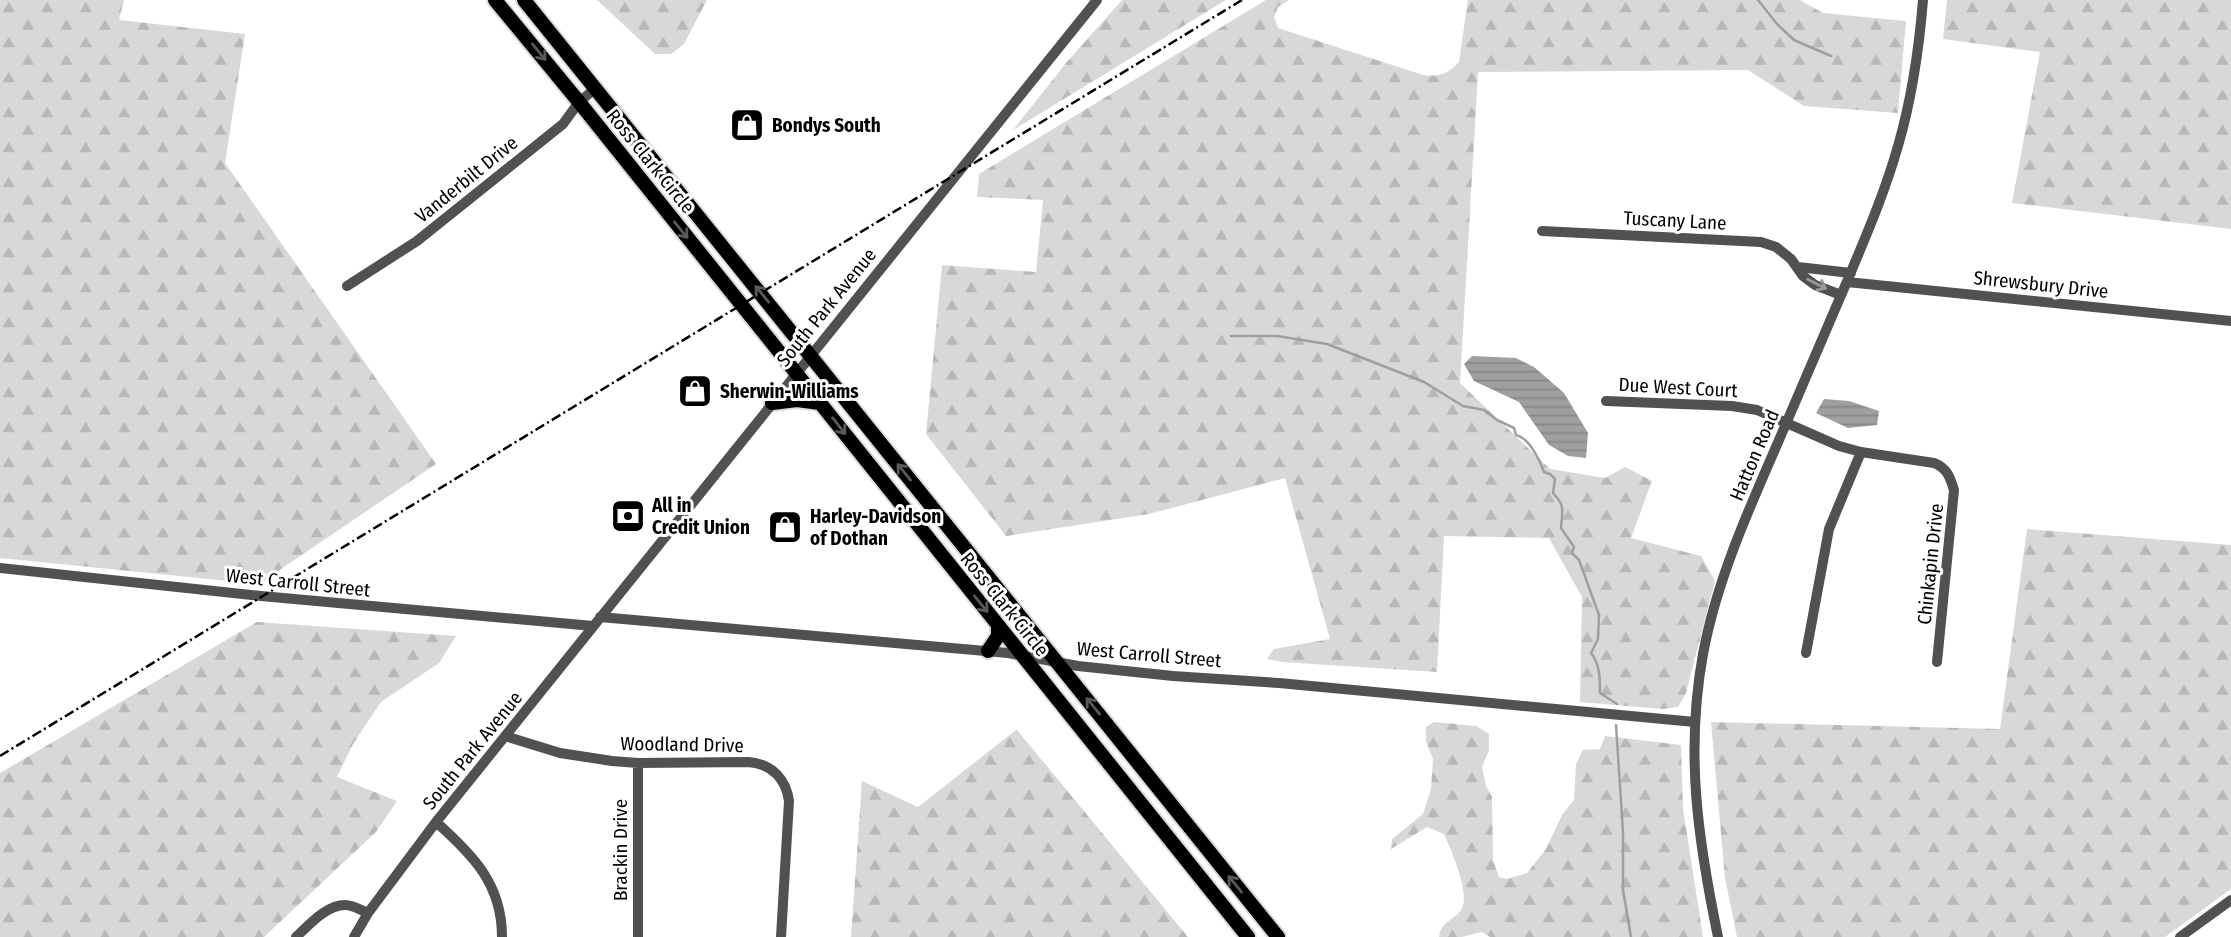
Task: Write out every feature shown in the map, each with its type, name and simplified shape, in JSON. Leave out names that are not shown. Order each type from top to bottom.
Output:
[{"type":"highway","name":"Ross Clark Circle","points":[[495,0],[1248,937]]},
{"type":"highway","name":"Ross Clark Circle","points":[[524,0],[1278,937]]},
{"type":"highway","points":[[772,403],[797,400],[820,403]]},
{"type":"highway","points":[[864,458],[881,443]]},
{"type":"highway","points":[[952,568],[970,554]]},
{"type":"highway","points":[[988,651],[998,636],[998,625]]},
{"type":"street","name":"South Park Avenue","points":[[354,937],[368,913],[436,822],[1097,0]]},
{"type":"street","name":"Hatton Road","points":[[1718,937],[1696,806],[1695,722],[1703,655],[1714,607],[1738,539],[1842,295],[1898,149],[1912,86],[1923,0]]},
{"type":"street","name":"Vanderbilt Drive","points":[[347,286],[417,241],[562,124],[579,102],[596,88]]},
{"type":"street","name":"Tuscany Lane","points":[[1542,231],[1761,242],[1776,247],[1815,285],[1842,295]]},
{"type":"street","points":[[1798,267],[1849,277]]},
{"type":"street","name":"Shrewsbury Drive","points":[[1849,277],[2231,321]]},
{"type":"street","name":"Due West Court","points":[[1606,401],[1757,410],[1786,423]]},
{"type":"street","name":"Chinkapin Drive","points":[[1786,423],[1839,446],[1861,452],[1934,463],[1943,466],[1950,476],[1954,504],[1937,662]]},
{"type":"street","points":[[1806,653],[1829,529],[1861,452]]},
{"type":"street","name":"West Carroll Street","points":[[0,568],[261,597],[988,651],[1058,663],[1173,676],[1279,683],[1695,722]]},
{"type":"street","name":"Woodland Drive","points":[[505,736],[560,753],[638,763],[757,762],[773,770],[780,777],[788,794],[789,812],[781,937]]},
{"type":"street","name":"Brackin Drive","points":[[638,763],[638,937]]},
{"type":"street","points":[[436,822],[463,846],[487,877],[498,903],[502,937]]},
{"type":"street","points":[[2180,937],[2231,900]]},
{"type":"street","points":[[296,937],[319,916],[337,907],[348,905],[368,913]]},
{"type":"green space","points":[[0,0],[124,0],[119,20],[245,34],[225,163],[436,464],[259,584],[0,558]]},
{"type":"green space","points":[[597,0],[707,0],[684,44],[671,54],[655,54]]},
{"type":"green space","points":[[1122,0],[1226,0],[1013,130],[1066,63]]},
{"type":"green space","points":[[1266,0],[1289,0],[1278,7],[1274,17],[1278,28],[1429,76],[1443,74],[1459,62],[1468,0],[1800,0],[1823,13],[1906,21],[1898,113],[1804,106],[1748,70],[1478,72],[1460,383],[1550,469],[1605,478],[1625,467],[1652,481],[1631,538],[1701,556],[1715,581],[1686,693],[1678,707],[1662,709],[1580,702],[1582,597],[1549,538],[1444,536],[1437,672],[1282,662],[1267,659],[1274,649],[1330,639],[1285,478],[1149,514],[1006,536],[926,434],[942,265],[1036,272],[1043,200],[977,197],[979,174]]},
{"type":"green space","points":[[1947,0],[2231,0],[2231,229],[2012,203],[2040,52],[1943,39]]},
{"type":"green space","points":[[2027,529],[2231,545],[2231,889],[2165,937],[1737,937],[1725,878],[1711,722],[2000,729]]},
{"type":"green space","points":[[257,622],[456,636],[439,663],[381,702],[353,744],[337,777],[397,801],[376,832],[264,937],[0,937],[0,773]]},
{"type":"green space","points":[[1434,722],[1476,726],[1489,734],[1489,750],[1482,767],[1486,786],[1492,797],[1493,860],[1499,877],[1507,879],[1527,873],[1546,849],[1562,815],[1574,800],[1576,764],[1583,750],[1600,749],[1605,736],[1681,745],[1683,808],[1703,937],[1490,937],[1482,932],[1462,937],[1439,937],[1443,927],[1459,912],[1464,901],[1459,871],[1444,834],[1427,827],[1391,849],[1392,839],[1423,814],[1431,789],[1433,759],[1426,742],[1426,727]]},
{"type":"green space","points":[[1016,730],[1188,937],[851,937],[862,781],[918,807]]},
{"type":"shaded area","points":[[1472,356],[1516,358],[1534,367],[1564,393],[1588,433],[1586,458],[1568,456],[1549,445],[1519,402],[1474,381],[1464,364]]},
{"type":"shaded area","points":[[1824,399],[1849,401],[1879,411],[1877,425],[1848,428],[1816,413]]},
{"type":"waterway","points":[[1758,0],[1794,40],[1831,56]]},
{"type":"waterway","points":[[1231,336],[1277,336],[1327,344],[1424,382],[1463,406],[1484,410],[1514,428],[1516,435],[1525,440],[1533,450],[1544,472],[1555,479],[1553,493],[1562,505],[1561,528],[1574,547],[1572,553],[1579,560],[1599,615],[1598,639],[1591,653],[1598,667],[1600,693],[1617,704]]},
{"type":"waterway","points":[[1616,725],[1623,832],[1623,890],[1631,937]]},
{"type":"railway","points":[[0,756],[1242,0]]},
{"type":"place","name":"Bondys South","points":[[747,125]]},
{"type":"place","name":"Sherwin-Williams","points":[[695,391]]},
{"type":"place","name":"All in Credit Union","points":[[628,516]]},
{"type":"place","name":"Harley-Davidson of Dothan","points":[[785,527]]}]
